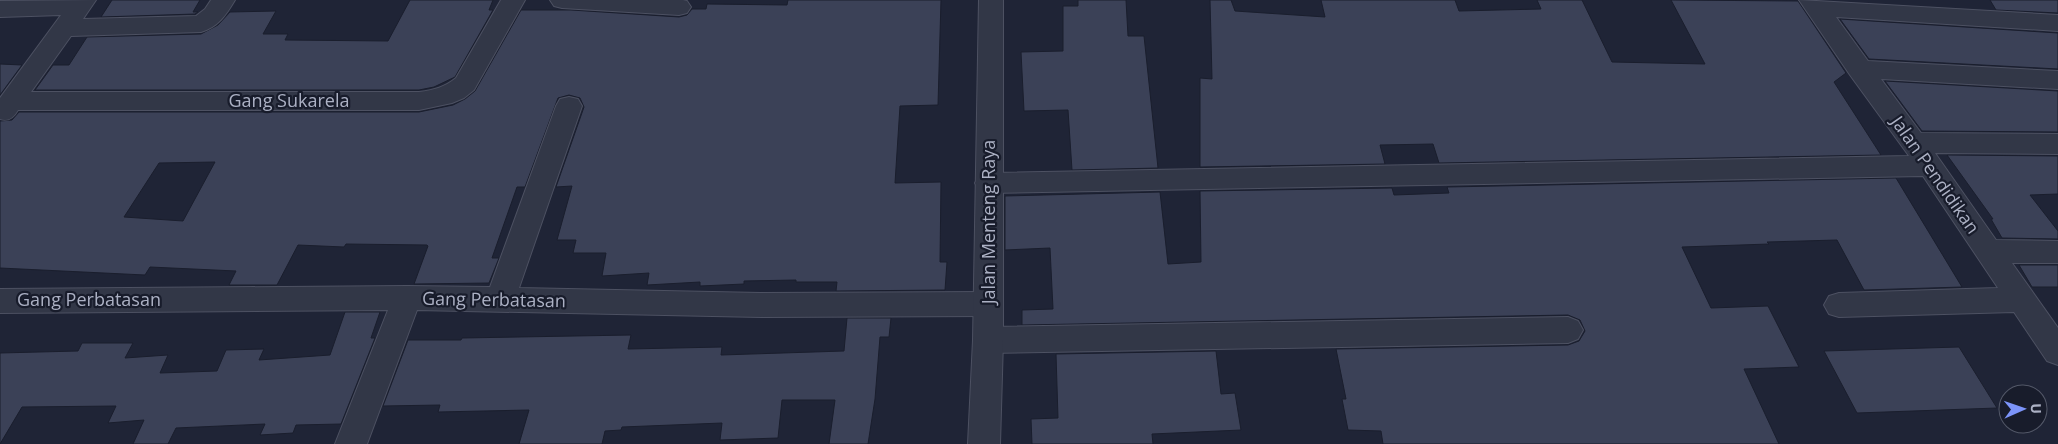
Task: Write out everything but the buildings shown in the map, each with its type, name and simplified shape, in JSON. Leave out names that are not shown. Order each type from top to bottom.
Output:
[{"type":"street","points":[[64,28],[201,24],[213,15],[223,0]]},
{"type":"street","name":"Gang Sukarela","points":[[6,109],[419,101],[438,99],[454,93],[465,84],[513,0]]},
{"type":"street","points":[[562,0],[679,7]]},
{"type":"street","name":"Jalan Menteng Raya","points":[[984,444],[988,340],[991,0]]},
{"type":"street","points":[[6,109],[82,3]]},
{"type":"street","points":[[0,9],[82,3]]},
{"type":"street","points":[[1813,4],[2058,24]]},
{"type":"street","name":"Jalan Pendidikan","points":[[1813,4],[1914,143],[2058,352]]},
{"type":"street","points":[[1859,69],[2058,80]]},
{"type":"street","points":[[500,300],[569,106]]},
{"type":"street","points":[[1914,143],[2058,144]]},
{"type":"street","points":[[988,183],[1929,166]]},
{"type":"street","points":[[1989,251],[2058,252]]},
{"type":"street","points":[[351,444],[407,298]]},
{"type":"street","name":"Gang Perbatasan","points":[[0,301],[407,298],[761,305],[988,304]]},
{"type":"street","points":[[1839,305],[2022,300]]},
{"type":"street","points":[[988,340],[1568,330]]}]
